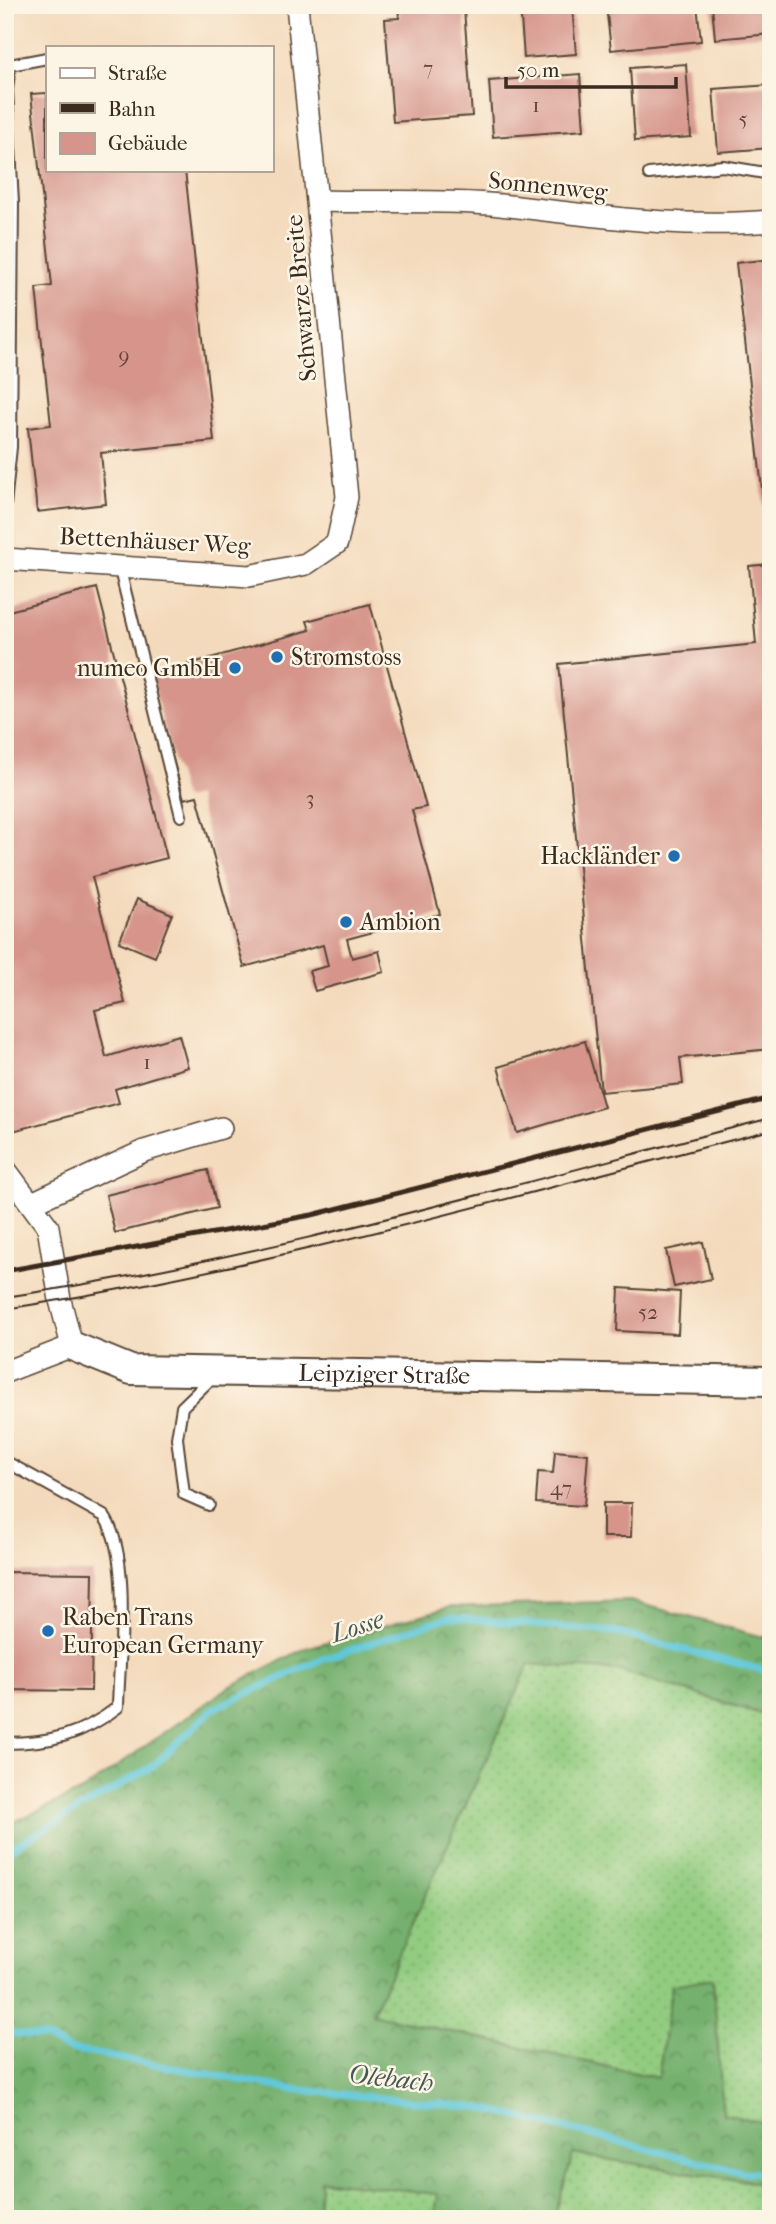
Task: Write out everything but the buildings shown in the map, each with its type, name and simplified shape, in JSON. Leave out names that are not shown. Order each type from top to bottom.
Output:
[{"type":"street","name":"Schwarze Breite","points":[[297,5],[347,497],[337,543]]},
{"type":"street","name":"Sonnenweg","points":[[319,201],[498,205],[601,219],[720,225],[771,221]]},
{"type":"street","name":"Bettenhäuser Weg","points":[[5,559],[250,576],[306,564],[337,543]]},
{"type":"street","points":[[32,1203],[144,1151],[220,1128]]},
{"type":"street","points":[[5,1169],[48,1227],[60,1300],[72,1346],[5,1372]]},
{"type":"street","name":"Leipziger Straße","points":[[72,1346],[131,1370],[771,1381]]},
{"type":"lane","points":[[5,505],[11,447],[13,204],[7,90],[10,65],[46,58]]},
{"type":"lane","points":[[649,174],[723,166],[771,174]]},
{"type":"lane","points":[[119,566],[181,816]]},
{"type":"lane","points":[[209,1505],[184,1494],[177,1438],[182,1407],[219,1371]]},
{"type":"lane","points":[[5,1461],[104,1516],[113,1529],[121,1571],[118,1707],[93,1726],[40,1743],[5,1743]]},
{"type":"green space","points":[[630,1601],[771,1639],[771,1717],[620,1671],[529,1664],[372,2014],[658,2078],[672,1985],[713,1978],[723,2114],[771,2124],[771,2185],[573,2154],[554,2219],[434,2219],[438,2194],[321,2180],[317,2219],[5,2219],[5,1826],[82,1791],[229,1687],[306,1648],[450,1607]]},
{"type":"green space","points":[[529,1664],[620,1671],[771,1717],[771,2124],[723,2115],[672,1985],[658,2078],[371,2015]]},
{"type":"green space","points":[[572,2154],[771,2185],[771,2219],[554,2219]]},
{"type":"green space","points":[[320,2180],[439,2194],[434,2219],[317,2219]]},
{"type":"waterway","name":"Losse","points":[[5,1852],[153,1766],[213,1709],[320,1660],[449,1617],[614,1632],[771,1672]]},
{"type":"waterway","name":"Olebach","points":[[5,2032],[46,2038],[68,2049],[291,2089],[482,2108],[742,2172],[771,2173]]},
{"type":"tram line","points":[[5,1297],[102,1281],[294,1241],[771,1118]]},
{"type":"tram line","points":[[5,1309],[294,1252],[771,1130]]},
{"type":"railway","points":[[5,1271],[312,1215],[771,1098]]},
{"type":"place","name":"Stromstoss","points":[[277,657]]},
{"type":"place","name":"numeo GmbH","points":[[235,668]]},
{"type":"place","name":"Hackländer","points":[[674,856]]},
{"type":"place","name":"Ambion","points":[[346,922]]},
{"type":"place","name":"Raben Trans European Germany","points":[[48,1631]]}]
